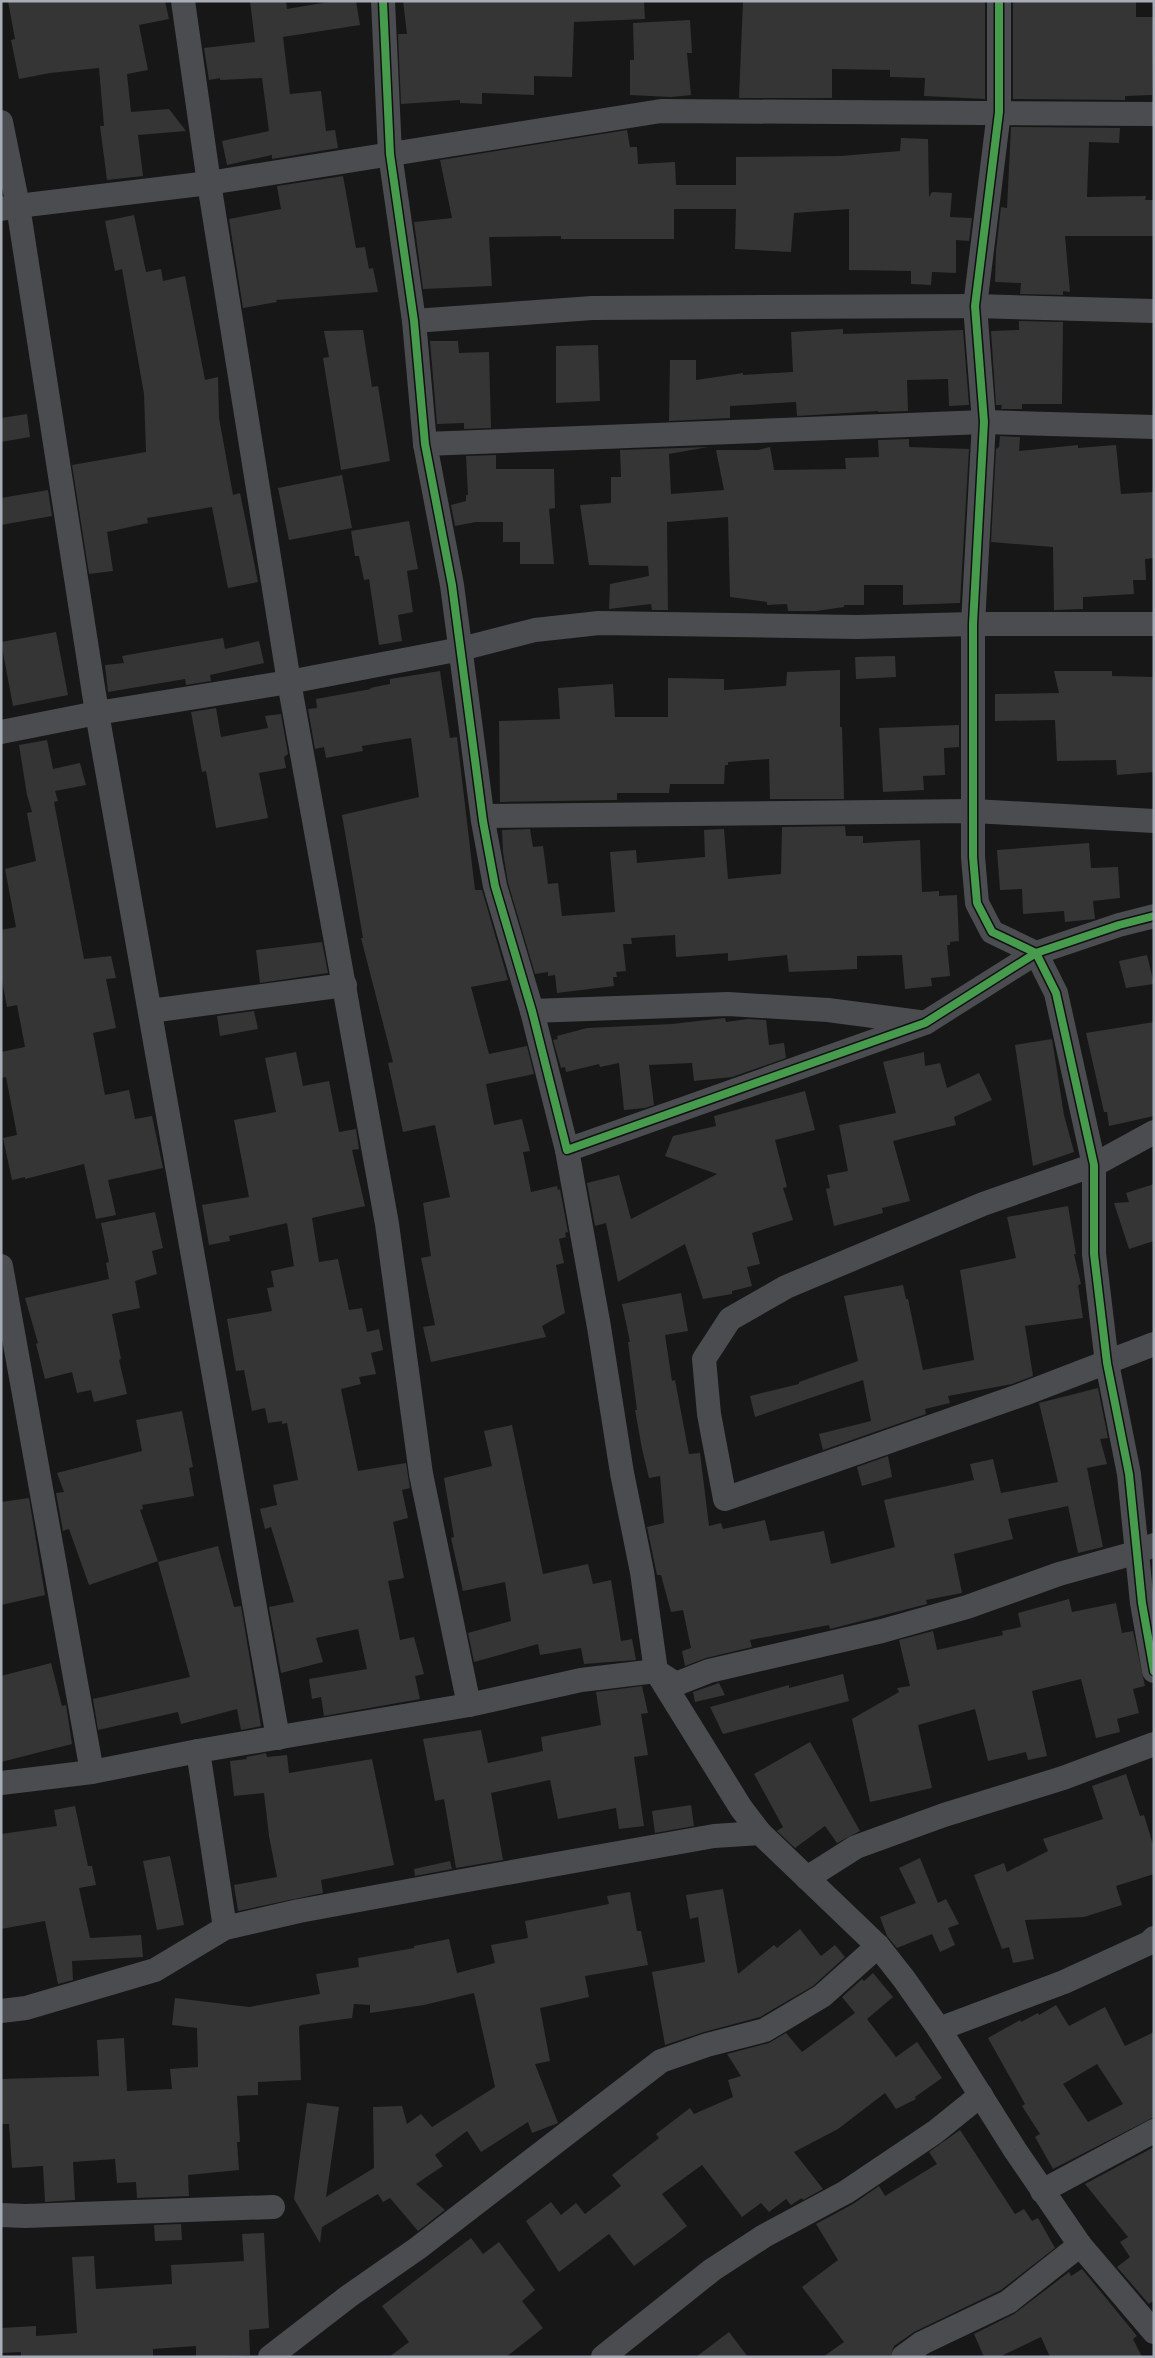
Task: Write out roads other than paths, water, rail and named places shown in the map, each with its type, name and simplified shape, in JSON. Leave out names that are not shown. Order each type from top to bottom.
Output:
[{"type":"street","points":[[183,1],[208,183],[289,682],[388,1224],[420,1474],[469,1705]]},
{"type":"street","points":[[383,1],[390,154],[414,321],[425,444],[452,585],[483,816],[495,886],[532,1011],[567,1150],[599,1327],[622,1473],[642,1572],[656,1671],[741,1808],[760,1833],[878,1946],[939,2029],[1042,2191],[1080,2245],[1154,2332]]},
{"type":"street","points":[[999,1],[999,112],[975,306],[984,422],[973,624],[973,857],[977,903],[992,932],[1036,954],[1056,994],[1094,1165],[1094,1254],[1106,1363],[1145,1549],[1154,1671]]},
{"type":"street","points":[[9,208],[208,183],[661,111],[1154,114]]},
{"type":"street","points":[[1,122],[9,208],[278,1738]]},
{"type":"street","points":[[414,321],[592,308],[975,306],[1154,310]]},
{"type":"street","points":[[425,444],[984,422],[1154,427]]},
{"type":"street","points":[[1,732],[97,713],[289,682],[461,649],[535,630],[599,623],[857,627],[973,624],[1154,624]]},
{"type":"street","points":[[483,816],[974,811],[1154,821]]},
{"type":"street","points":[[567,1150],[924,1022],[1036,954],[1120,925],[1154,916]]},
{"type":"street","points":[[150,1011],[345,985]]},
{"type":"street","points":[[532,1011],[728,1004],[828,1010],[924,1022]]},
{"type":"street","points":[[1154,1132],[1094,1165],[983,1204],[786,1287],[730,1319],[704,1359],[709,1414],[726,1499],[1106,1363],[1154,1344]]},
{"type":"street","points":[[1,1266],[92,1772]]},
{"type":"street","points":[[1,1783],[92,1772],[198,1751],[469,1705],[581,1680],[656,1671],[676,1684],[709,1672],[882,1631],[967,1607],[1059,1574],[1145,1549]]},
{"type":"street","points":[[807,1878],[856,1847],[944,1815],[1062,1778],[1154,1744]]},
{"type":"street","points":[[198,1751],[225,1928]]},
{"type":"street","points":[[1,2010],[26,2008],[155,1970],[225,1928],[299,1911],[714,1836],[760,1833]]},
{"type":"street","points":[[939,2029],[1064,1982],[1154,1938]]},
{"type":"street","points":[[270,2357],[349,2296],[418,2248],[661,2061],[707,2045],[765,2030],[822,1996],[878,1946]]},
{"type":"street","points":[[603,2357],[712,2270],[764,2236],[846,2192],[935,2132],[981,2095]]},
{"type":"street","points":[[1042,2191],[1154,2131]]},
{"type":"street","points":[[1,2215],[25,2216],[273,2207]]},
{"type":"street","points":[[902,2357],[922,2343],[1008,2302],[1080,2245]]}]
